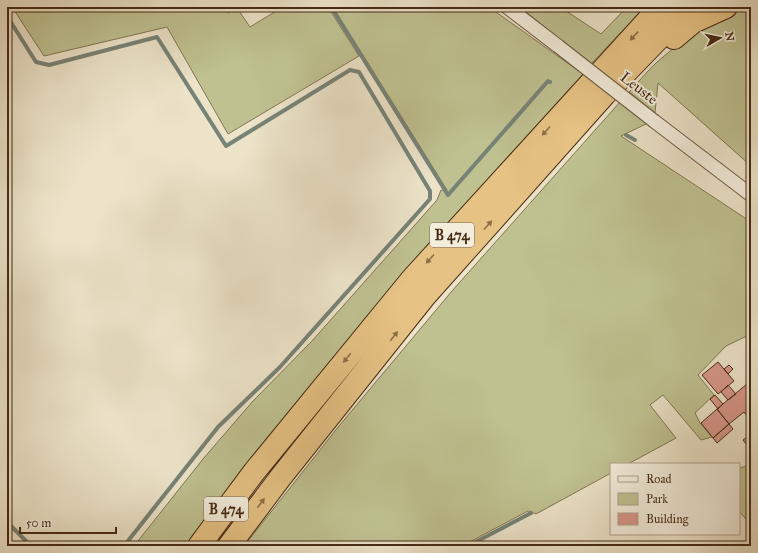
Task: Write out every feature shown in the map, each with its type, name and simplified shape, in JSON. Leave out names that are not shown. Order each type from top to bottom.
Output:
[{"type":"highway","name":"B 474","points":[[199,546],[254,472],[412,279],[660,7]]},
{"type":"highway","name":"B 474","points":[[229,546],[280,478],[425,296],[605,94],[689,7]]},
{"type":"highway","points":[[605,94],[693,22],[726,7]]},
{"type":"street","name":"Leuste","points":[[507,7],[751,195]]},
{"type":"green space","points":[[12,7],[224,7],[228,13],[237,8],[250,27],[281,8],[280,7],[328,7],[359,56],[228,134],[167,27],[44,56]]},
{"type":"green space","points":[[333,7],[489,7],[583,74],[429,247],[185,546],[134,546],[203,459],[253,401],[312,341],[437,200],[441,190],[447,190]]},
{"type":"green space","points":[[520,7],[560,7],[601,34],[627,7],[645,7],[591,64]]},
{"type":"green space","points":[[745,7],[751,7],[751,166],[658,83],[655,113],[629,92],[656,63],[676,46],[710,24]]},
{"type":"green space","points":[[620,102],[648,123],[621,136],[751,222],[751,334],[726,346],[698,375],[714,395],[695,413],[700,423],[712,437],[701,440],[663,395],[650,405],[676,438],[630,463],[610,463],[610,474],[536,514],[528,511],[462,546],[244,546],[339,426],[452,291]]},
{"type":"green space","points":[[751,465],[751,525],[740,512],[740,468]]},
{"type":"building","points":[[718,362],[734,381],[718,394],[702,375]]},
{"type":"building","points":[[729,365],[733,369],[728,374],[724,369]]},
{"type":"building","points":[[747,384],[751,389],[751,421],[744,412],[729,424],[717,409]]},
{"type":"building","points":[[728,385],[736,394],[728,400],[721,392]]},
{"type":"building","points":[[715,395],[723,404],[718,409],[710,399]]},
{"type":"building","points":[[717,409],[729,424],[713,438],[701,423]]},
{"type":"building","points":[[729,424],[733,429],[717,443],[713,438]]},
{"type":"building","points":[[751,434],[751,450],[743,440]]},
{"type":"waterway","points":[[331,7],[448,195],[548,81],[550,82]]},
{"type":"waterway","points":[[7,16],[36,62],[49,65],[157,37],[226,146],[350,70],[359,72],[430,191],[430,199],[280,367],[218,427],[124,546]]},
{"type":"waterway","points":[[626,135],[635,140]]},
{"type":"waterway","points":[[468,546],[531,513]]},
{"type":"waterway","points":[[7,522],[31,546]]}]
